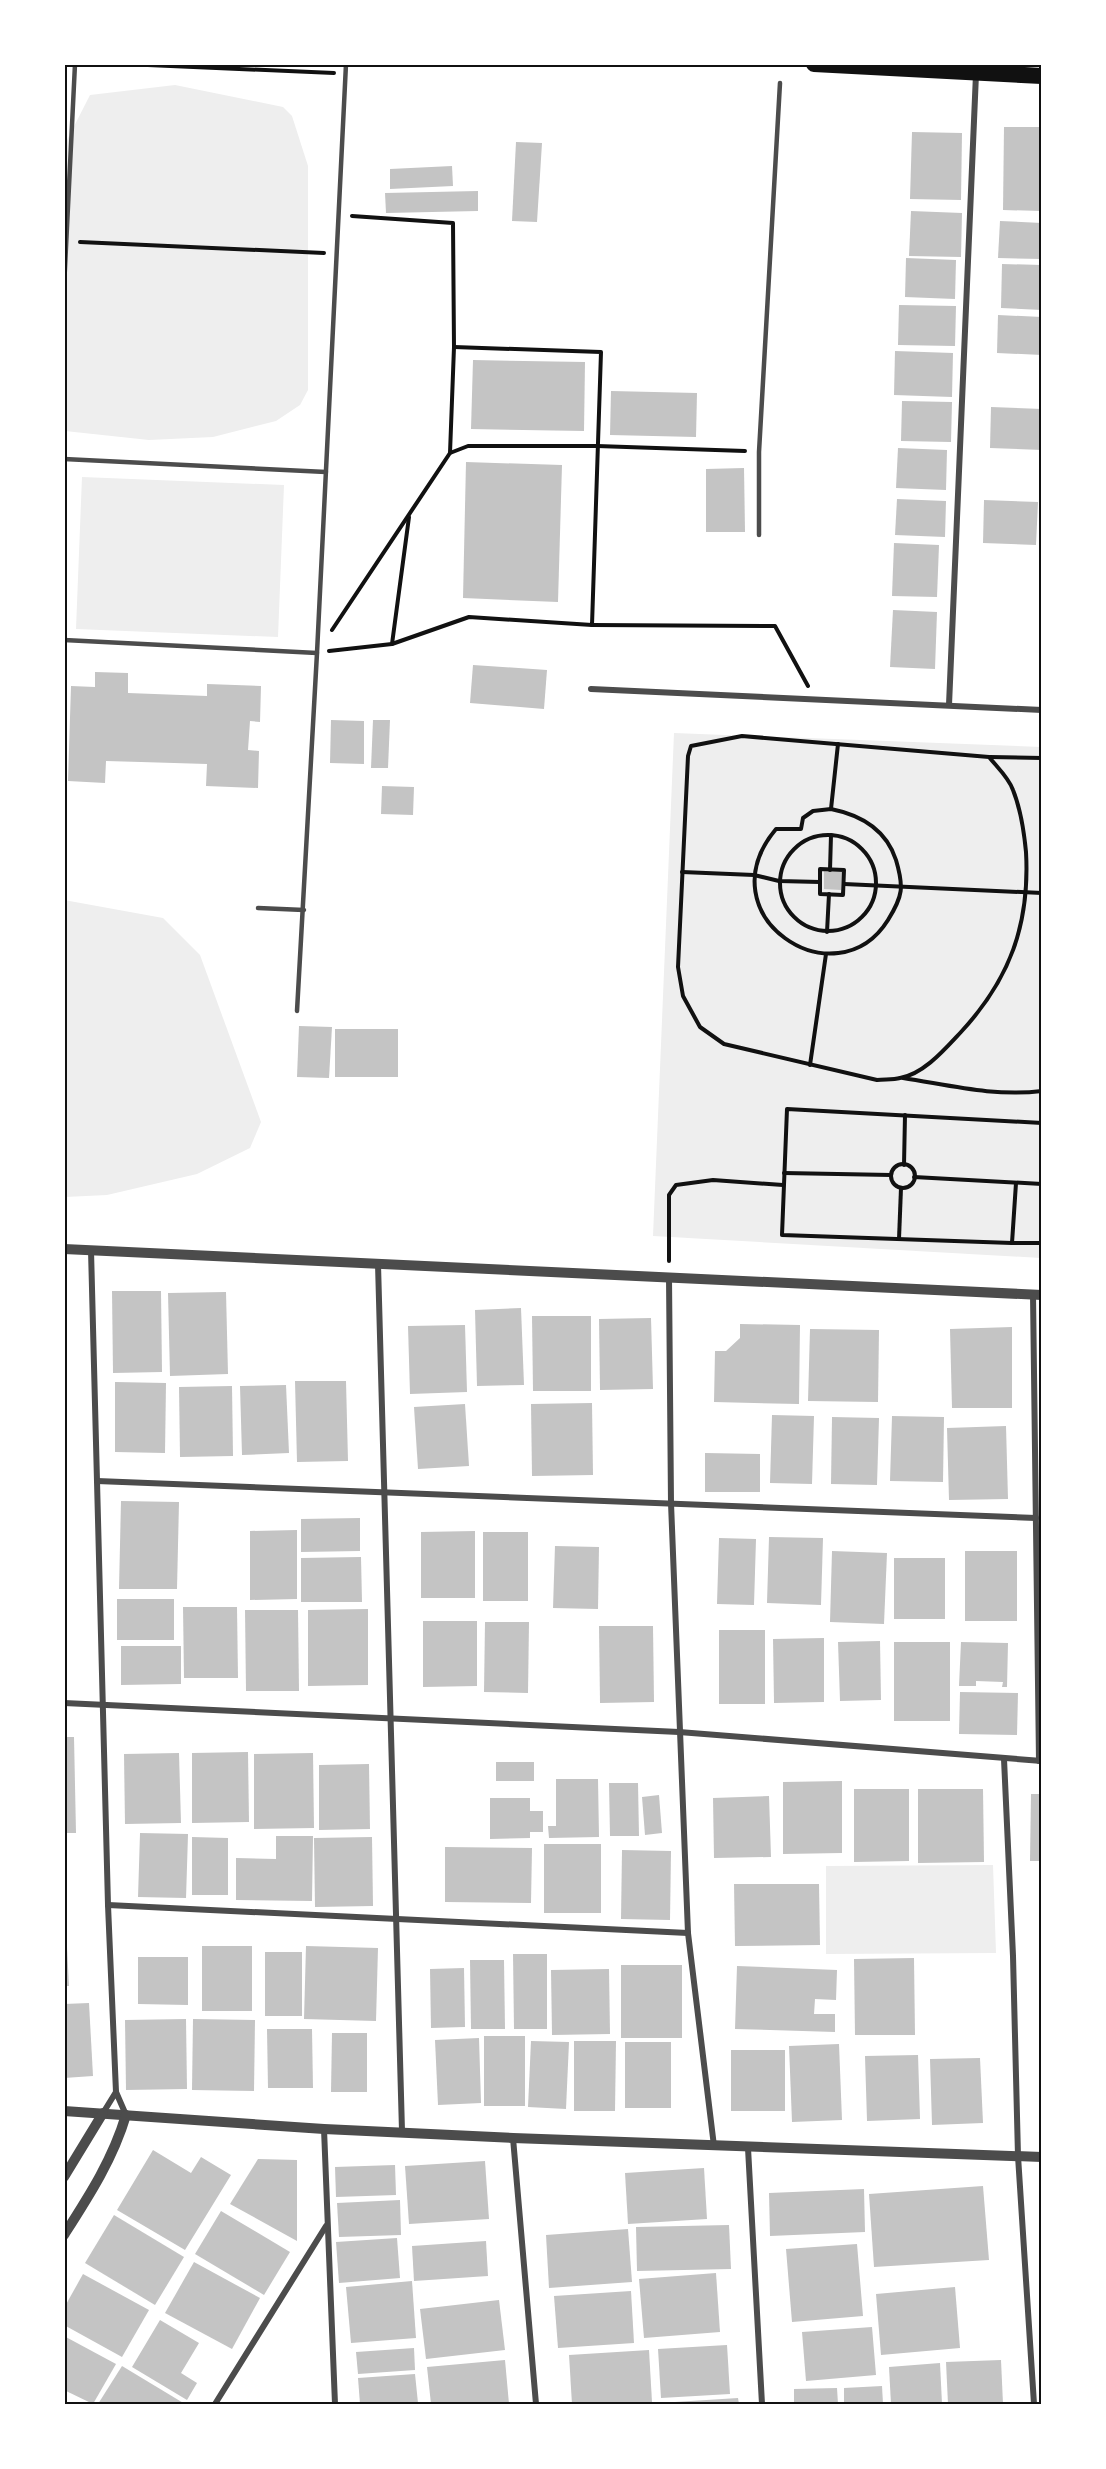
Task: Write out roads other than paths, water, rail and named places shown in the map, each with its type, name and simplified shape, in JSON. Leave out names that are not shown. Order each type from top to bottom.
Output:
[{"type":"highway","points":[[814,64],[1041,76]]},
{"type":"street","points":[[949,705],[976,74]]},
{"type":"street","points":[[591,689],[1041,710]]},
{"type":"street","points":[[64,1249],[1037,1295],[1036,1518],[1040,1761],[680,1732],[64,1703]]},
{"type":"street","points":[[64,2235],[118,2144],[126,2115],[116,2092],[108,1905],[91,1250]]},
{"type":"street","points":[[378,1264],[402,2131]]},
{"type":"street","points":[[669,1277],[671,1503],[688,1933],[714,2147]]},
{"type":"street","points":[[97,1481],[1036,1518]]},
{"type":"street","points":[[1004,1759],[1013,1956],[1018,2156],[1034,2404]]},
{"type":"street","points":[[108,1905],[688,1933]]},
{"type":"street","points":[[64,2177],[116,2092]]},
{"type":"street","points":[[64,2110],[324,2129],[714,2147],[1041,2157]]},
{"type":"street","points":[[324,2129],[335,2404]]},
{"type":"street","points":[[513,2138],[536,2404]]},
{"type":"street","points":[[748,2148],[762,2404]]},
{"type":"street","points":[[215,2404],[327,2226]]},
{"type":"lane","points":[[64,288],[75,64]]},
{"type":"lane","points":[[297,1011],[346,64]]},
{"type":"lane","points":[[759,535],[759,452],[780,83]]},
{"type":"lane","points":[[64,459],[326,472]]},
{"type":"lane","points":[[64,640],[317,653]]},
{"type":"lane","points":[[258,908],[304,910]]}]
